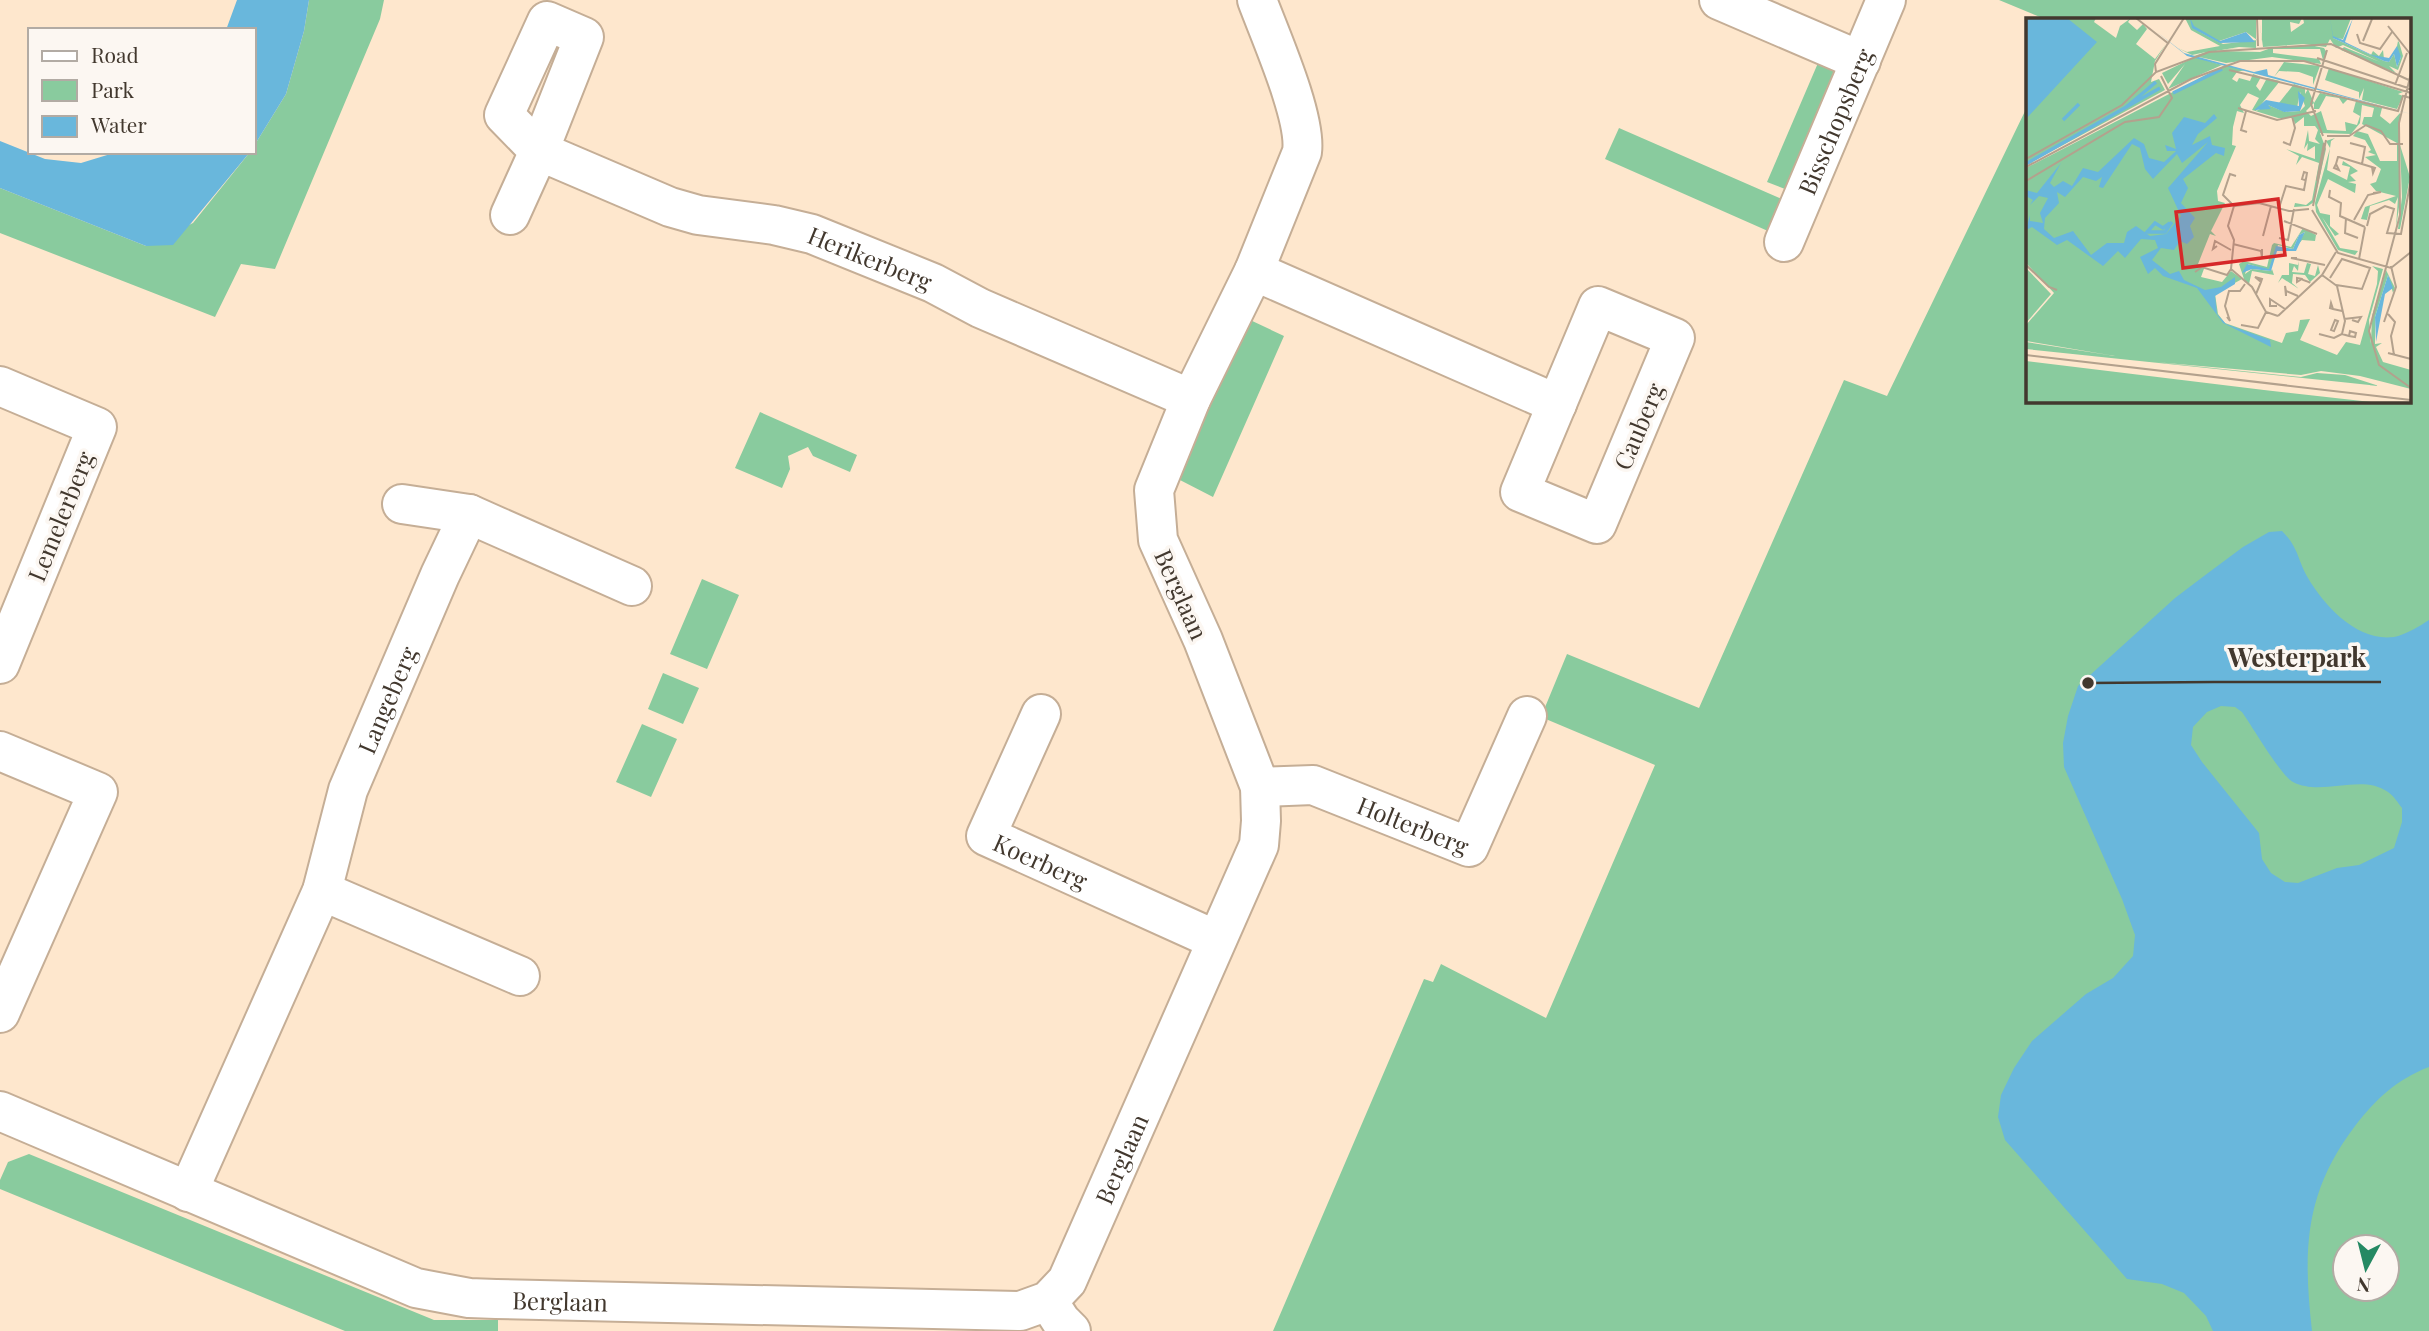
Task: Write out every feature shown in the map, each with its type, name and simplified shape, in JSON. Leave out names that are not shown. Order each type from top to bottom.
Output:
[{"type":"street","name":"Berglaan","points":[[1,1116],[416,1288],[469,1298],[1020,1311],[1048,1301],[1067,1281],[1259,845],[1260,787],[1203,640],[1158,540],[1154,490],[1191,399],[1254,271],[1302,152],[1304,138],[1297,113],[1257,0]]},
{"type":"street","points":[[1719,0],[1861,61]]},
{"type":"street","name":"Bisschopsberg","points":[[1784,242],[1886,0]]},
{"type":"street","name":"Herikerberg","points":[[510,215],[539,151],[679,210],[813,234],[933,283],[980,308],[1191,399]]},
{"type":"street","points":[[1254,271],[1557,404]]},
{"type":"street","name":"Cauberg","points":[[1598,306],[1675,338],[1597,524],[1520,492],[1557,404],[1598,306]]},
{"type":"street","name":"Lemelerberg","points":[[0,386],[97,427],[0,664]]},
{"type":"street","points":[[402,504],[469,514],[632,586]]},
{"type":"street","name":"Langeberg","points":[[188,1192],[322,891],[348,790],[469,514]]},
{"type":"street","name":"Koerberg","points":[[1041,714],[986,836],[1216,940]]},
{"type":"street","name":"Holterberg","points":[[1260,787],[1313,785],[1469,847],[1527,716]]},
{"type":"street","points":[[0,751],[98,792],[0,1013]]},
{"type":"street","points":[[322,891],[520,976]]},
{"type":"street","points":[[1048,1301],[1071,1331]]},
{"type":"green space","points":[[309,0],[384,0],[380,19],[275,269],[241,264],[215,317],[0,233],[0,188],[146,246],[193,223],[248,154],[256,154],[256,143],[286,94],[304,31]]},
{"type":"green space","points":[[1999,0],[2429,0],[2429,1331],[1273,1331],[1424,979],[1433,982],[1441,964],[1546,1018],[1655,765],[1541,717],[1567,654],[1699,708],[1844,380],[1887,396],[2026,109],[2026,402],[2412,402],[2412,18],[2043,18]]},
{"type":"green space","points":[[1824,49],[1844,57],[1795,193],[1767,182]]},
{"type":"green space","points":[[1619,128],[1791,203],[1777,235],[1605,159]]},
{"type":"green space","points":[[1248,319],[1284,336],[1213,497],[1178,479]]},
{"type":"green space","points":[[760,412],[857,455],[850,472],[813,456],[808,447],[788,456],[790,469],[782,488],[735,468]]},
{"type":"green space","points":[[702,579],[739,595],[707,669],[670,654]]},
{"type":"green space","points":[[663,673],[699,688],[683,724],[648,709]]},
{"type":"green space","points":[[642,724],[677,739],[651,797],[616,782]]},
{"type":"green space","points":[[29,1154],[434,1320],[498,1320],[498,1331],[345,1331],[0,1189],[0,1180],[8,1162]]},
{"type":"water","points":[[237,0],[309,0],[304,31],[286,94],[256,143],[256,28],[227,28]]},
{"type":"water","points":[[0,141],[45,159],[81,163],[110,154],[248,154],[173,245],[146,246],[0,188]]},
{"type":"water","points":[[2282,531],[2288,537],[2315,589],[2333,611],[2355,628],[2381,637],[2394,637],[2429,620],[2429,1067],[2397,1084],[2370,1108],[2338,1151],[2326,1175],[2317,1199],[2308,1249],[2312,1331],[2213,1331],[2206,1316],[2184,1293],[2162,1284],[2127,1279],[2005,1140],[1998,1117],[2001,1095],[2014,1068],[2032,1041],[2086,994],[2113,978],[2133,956],[2135,935],[2122,899],[2064,767],[2063,743],[2078,686],[2175,598],[2243,547],[2269,532]],"holes":[[[2221,706],[2235,707],[2242,712],[2274,761],[2293,782],[2316,787],[2366,785],[2390,794],[2402,808],[2402,822],[2394,848],[2359,865],[2337,868],[2298,883],[2285,882],[2271,873],[2262,859],[2259,833],[2191,745],[2193,727],[2207,712]]]},
{"type":"place","name":"Westerpark","points":[[2088,683]]}]
